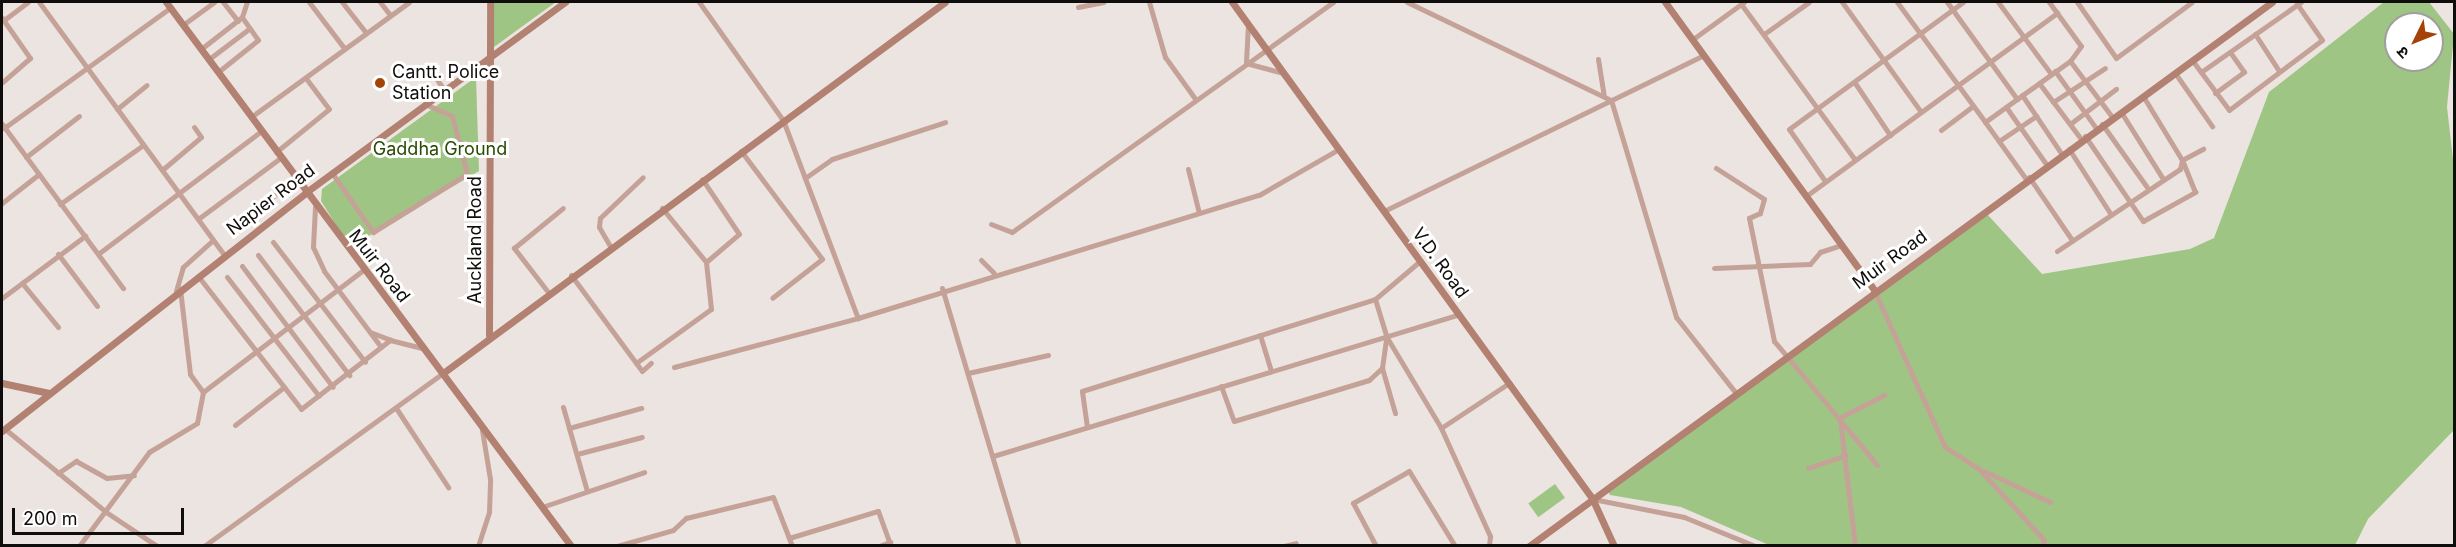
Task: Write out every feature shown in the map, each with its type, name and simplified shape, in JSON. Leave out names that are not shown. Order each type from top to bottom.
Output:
[{"type":"street","points":[[2,82],[30,58],[3,19],[28,2]]},
{"type":"street","points":[[39,2],[224,255]]},
{"type":"street","points":[[184,24],[214,2]]},
{"type":"street","points":[[218,72],[258,40],[250,28],[223,2]]},
{"type":"street","points":[[201,49],[240,19],[247,2]]},
{"type":"street","points":[[309,2],[344,48]]},
{"type":"street","points":[[342,2],[366,33]]},
{"type":"street","points":[[380,2],[390,15]]},
{"type":"street","points":[[251,117],[406,2]]},
{"type":"street","name":"Auckland Road","points":[[489,335],[490,2]]},
{"type":"street","name":"Napier Road","points":[[3,430],[304,193],[565,2]]},
{"type":"street","points":[[699,2],[783,120],[858,318]]},
{"type":"street","points":[[204,546],[396,408],[489,335],[945,2]]},
{"type":"street","points":[[1077,7],[1104,2]]},
{"type":"street","points":[[1149,2],[1165,57],[1196,100]]},
{"type":"street","name":"V.D. Road","points":[[1232,2],[1592,498],[1614,546]]},
{"type":"street","points":[[991,224],[1012,232],[1333,2]]},
{"type":"street","points":[[1407,2],[1611,100],[1676,317],[1735,392]]},
{"type":"street","points":[[1665,2],[1874,290],[1945,447],[1980,470],[2050,502]]},
{"type":"street","points":[[1764,34],[1801,4],[1809,2]]},
{"type":"street","points":[[1842,2],[1921,112]]},
{"type":"street","points":[[1897,2],[2072,240]]},
{"type":"street","points":[[1947,2],[1990,62],[2036,116],[2061,153]]},
{"type":"street","points":[[1825,182],[1789,129],[1819,111],[1963,2]]},
{"type":"street","points":[[1998,2],[2084,113],[2099,126],[2146,187]]},
{"type":"street","points":[[1985,122],[2070,61],[2080,46],[2050,2]]},
{"type":"street","points":[[2078,2],[2116,58],[2192,2]]},
{"type":"street","name":"Muir Road","points":[[1529,546],[2061,153],[2272,2]]},
{"type":"street","points":[[1693,39],[1742,3],[1855,160]]},
{"type":"street","points":[[2192,60],[2229,110],[2322,40],[2299,3],[2201,72]]},
{"type":"street","points":[[123,288],[3,126],[89,70],[169,4]]},
{"type":"street","name":"Muir Road","points":[[169,4],[304,193],[443,373],[571,546]]},
{"type":"street","points":[[1806,196],[2057,13]]},
{"type":"street","points":[[1246,63],[1248,23]]},
{"type":"street","points":[[208,59],[250,28]]},
{"type":"street","points":[[2255,34],[2279,71]]},
{"type":"street","points":[[2215,93],[2244,72],[2230,52]]},
{"type":"street","points":[[1384,211],[1704,55]]},
{"type":"street","points":[[1598,59],[1604,95]]},
{"type":"street","points":[[2070,61],[2112,118]]},
{"type":"street","points":[[1246,63],[1285,74]]},
{"type":"street","points":[[2053,102],[2104,68]]},
{"type":"street","points":[[432,72],[444,90]]},
{"type":"street","points":[[2175,73],[2212,126]]},
{"type":"street","points":[[198,219],[278,155],[329,109],[306,78]]},
{"type":"street","points":[[1855,83],[1890,135]]},
{"type":"street","points":[[2039,83],[2146,221],[2195,192],[2182,160],[2143,96]]},
{"type":"street","points":[[117,109],[147,86]]},
{"type":"street","points":[[2070,124],[2116,89]]},
{"type":"street","points":[[332,172],[373,232],[467,174],[452,116],[425,104]]},
{"type":"street","points":[[1941,130],[1973,106]]},
{"type":"street","points":[[2006,107],[2046,164]]},
{"type":"street","points":[[2121,112],[2163,179]]},
{"type":"street","points":[[26,157],[80,116]]},
{"type":"street","points":[[1999,141],[2036,116]]},
{"type":"street","points":[[805,178],[832,159],[945,122]]},
{"type":"street","points":[[162,170],[201,138],[194,127]]},
{"type":"street","points":[[98,254],[261,131]]},
{"type":"street","points":[[60,204],[143,145]]},
{"type":"street","points":[[2068,148],[2110,213]]},
{"type":"street","points":[[674,367],[858,318],[942,288],[1259,195],[1339,149]]},
{"type":"street","points":[[2057,251],[2146,187],[2180,169],[2182,160],[2203,149]]},
{"type":"street","points":[[741,151],[822,259],[772,298]]},
{"type":"street","points":[[1716,168],[1764,199],[1760,213],[1749,218],[1774,341],[1784,356],[1877,465]]},
{"type":"street","points":[[1188,169],[1199,213]]},
{"type":"street","points":[[2,203],[39,174]]},
{"type":"street","points":[[610,246],[599,227],[600,218],[643,177]]},
{"type":"street","points":[[702,179],[739,234],[706,262]]},
{"type":"street","points":[[246,216],[296,180]]},
{"type":"street","points":[[315,207],[313,247],[338,291],[381,347]]},
{"type":"street","points":[[548,292],[514,248],[563,208]]},
{"type":"street","points":[[636,363],[711,309],[706,262],[662,208]]},
{"type":"street","points":[[2,298],[85,236]]},
{"type":"street","points":[[203,392],[189,374],[178,291],[183,267],[213,240]]},
{"type":"street","points":[[273,242],[365,362]]},
{"type":"street","points":[[1714,268],[1810,264],[1820,252],[1841,245]]},
{"type":"street","points":[[58,254],[97,306]]},
{"type":"street","points":[[258,255],[349,375]]},
{"type":"street","points":[[981,260],[994,273]]},
{"type":"street","points":[[1087,427],[1082,392],[1375,299],[1420,261]]},
{"type":"street","points":[[242,266],[333,387]]},
{"type":"street","points":[[79,546],[149,452],[197,423],[203,392],[363,270]]},
{"type":"street","points":[[571,275],[642,371],[651,363]]},
{"type":"street","points":[[198,276],[301,409],[349,375],[391,340]]},
{"type":"street","points":[[227,277],[319,396]]},
{"type":"street","points":[[22,283],[58,327]]},
{"type":"street","points":[[942,288],[1019,546]]},
{"type":"street","points":[[1375,299],[1386,336],[1441,428],[1490,536],[1489,546]]},
{"type":"street","points":[[993,456],[1458,314]]},
{"type":"street","points":[[369,332],[424,349]]},
{"type":"street","points":[[1260,335],[1271,371]]},
{"type":"street","points":[[1386,336],[1382,368],[1395,413]]},
{"type":"street","points":[[968,373],[1048,355]]},
{"type":"street","points":[[1221,386],[1234,420],[1369,380],[1382,368]]},
{"type":"street","points":[[2,383],[49,393]]},
{"type":"street","points":[[1441,428],[1509,384]]},
{"type":"street","points":[[235,425],[284,387]]},
{"type":"street","points":[[1840,419],[1884,395]]},
{"type":"street","points":[[563,407],[587,491]]},
{"type":"street","points":[[396,408],[448,487]]},
{"type":"street","points":[[569,428],[641,408]]},
{"type":"street","points":[[1840,419],[1855,546]]},
{"type":"street","points":[[478,546],[489,512],[490,479],[480,423]]},
{"type":"street","points":[[3,430],[106,512],[157,546]]},
{"type":"street","points":[[577,454],[642,437]]},
{"type":"street","points":[[1808,468],[1845,455]]},
{"type":"street","points":[[58,473],[76,461],[107,478],[134,475]]},
{"type":"street","points":[[1980,470],[2044,540],[2042,546]]},
{"type":"street","points":[[1376,546],[1353,503],[1409,471],[1455,546]]},
{"type":"street","points":[[542,507],[644,472]]},
{"type":"street","points":[[617,546],[673,530],[696,515],[773,497],[792,546]]},
{"type":"street","points":[[1592,498],[1684,517],[1755,546]]},
{"type":"street","points":[[789,538],[878,511],[890,544],[879,546]]},
{"type":"street","points":[[1284,546],[1296,543]]},
{"type":"green space","points":[[494,2],[556,2],[494,47]]},
{"type":"green space","points":[[2384,2],[2429,2],[2437,12],[2384,12],[2384,72],[2444,72],[2444,21],[2454,34],[2447,107],[2454,168],[2454,430],[2368,519],[2355,545],[1769,545],[1681,507],[1610,495],[1607,490],[1987,214],[2042,274],[2190,249],[2214,238],[2269,92]]},
{"type":"green space","name":"Gaddha Ground","points":[[476,77],[479,171],[350,247],[321,201],[322,189]]},
{"type":"green space","points":[[1555,484],[1565,498],[1538,517],[1528,503]]},
{"type":"place","name":"Cantt. Police Station","points":[[380,83]]}]
